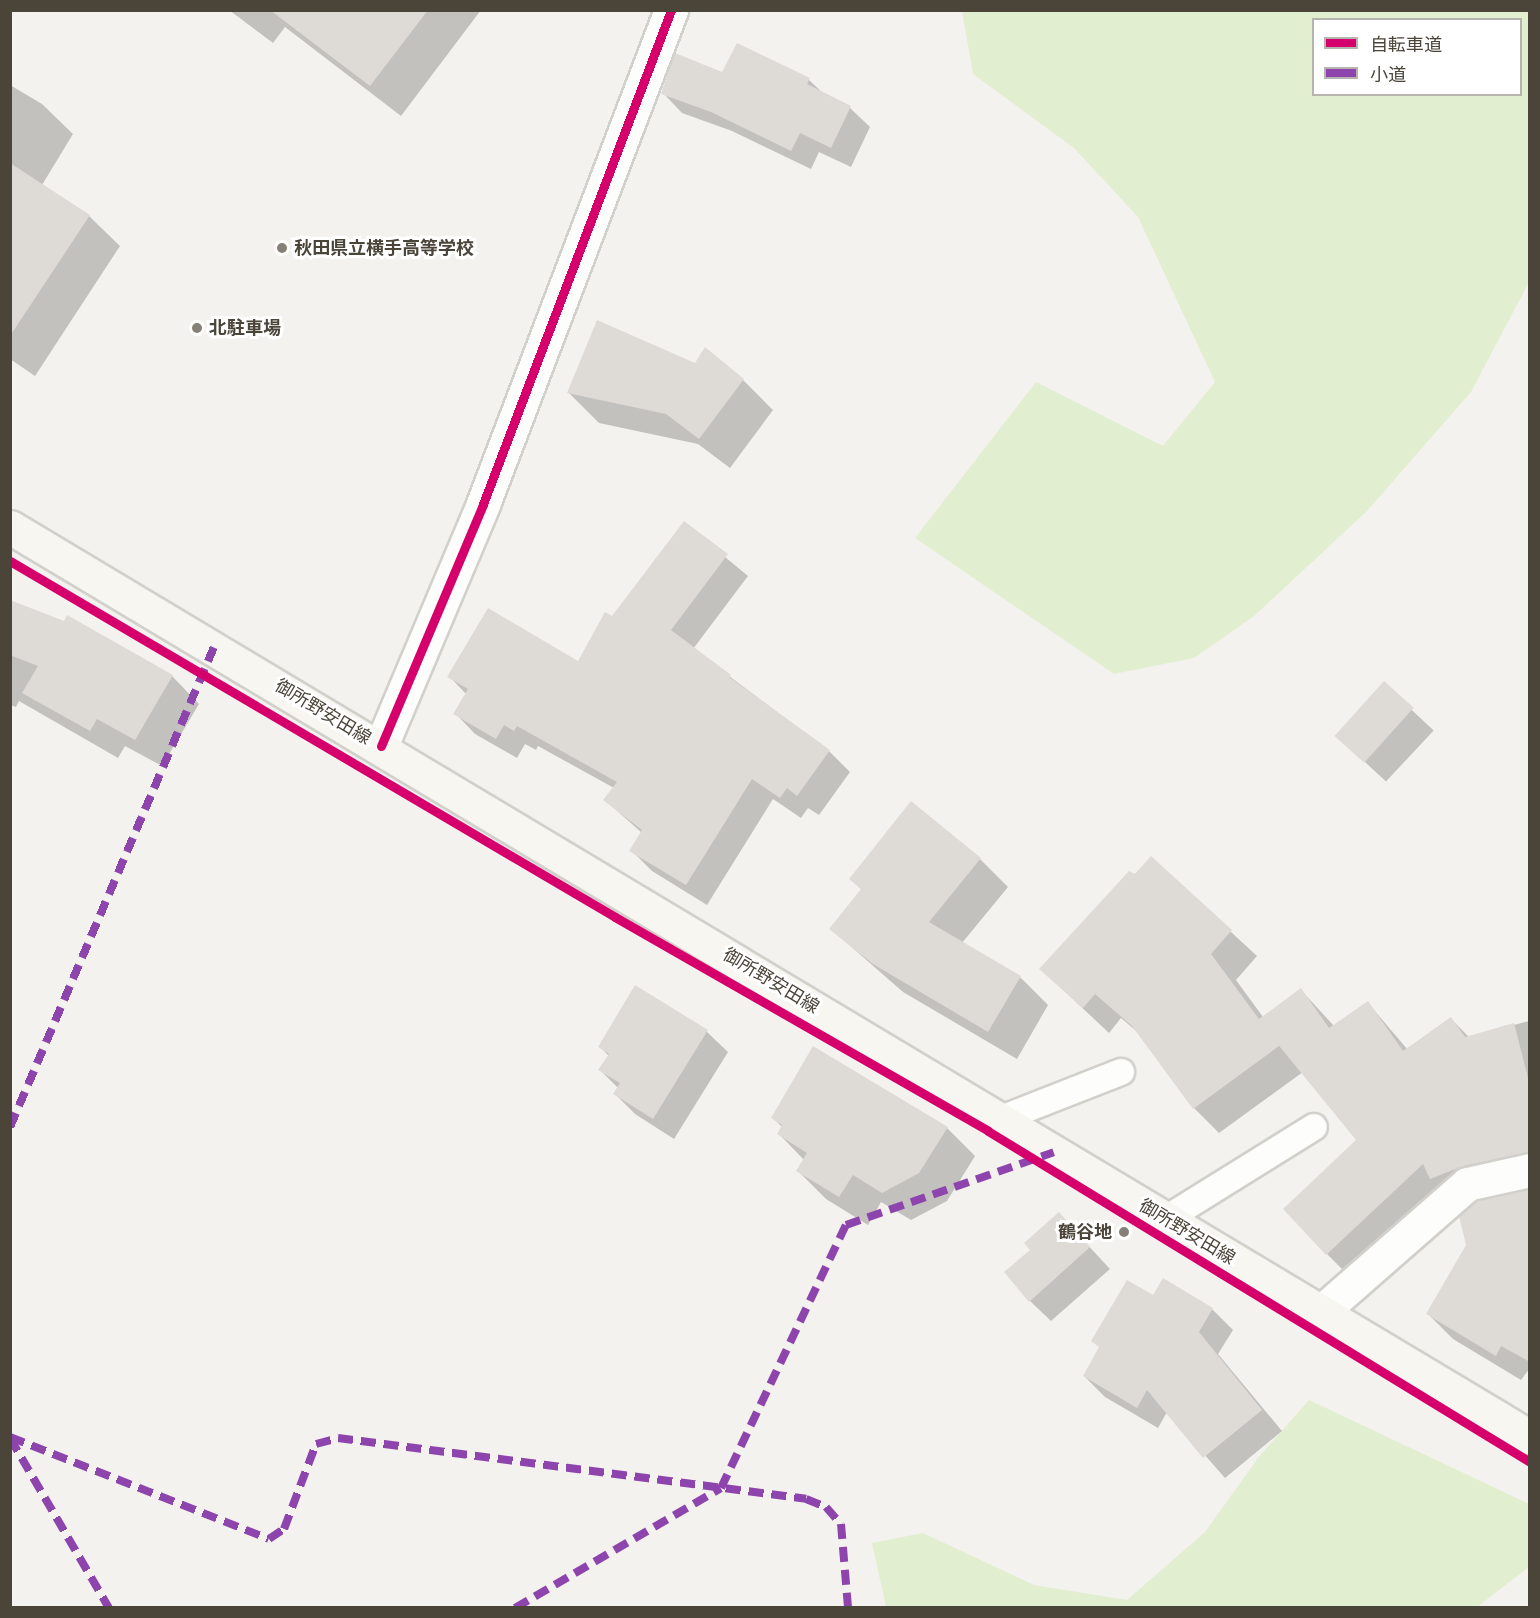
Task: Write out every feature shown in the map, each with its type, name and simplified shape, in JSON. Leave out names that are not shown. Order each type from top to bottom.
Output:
[{"type":"main road","name":"御所野安田線","points":[[10,527],[381,746],[1530,1437]]},
{"type":"street","points":[[381,746],[483,504],[671,10]]},
{"type":"street","points":[[1321,1312],[1467,1184],[1530,1170]]},
{"type":"lane","points":[[1001,1119],[1120,1072]]},
{"type":"lane","points":[[1166,1219],[1314,1127]]},
{"type":"green space","points":[[962,11],[1529,11],[1529,282],[1471,392],[1367,511],[1254,616],[1194,658],[1114,674],[915,538],[1036,382],[1163,446],[1215,382],[1138,217],[1074,148],[973,74]]},
{"type":"green space","points":[[1309,1400],[1529,1504],[1529,1567],[1477,1607],[886,1607],[872,1543],[923,1533],[1034,1585],[1127,1600],[1205,1532],[1258,1458]]},
{"type":"building","points":[[270,10],[428,10],[370,86]]},
{"type":"building","points":[[737,43],[810,78],[807,84],[851,106],[831,148],[800,133],[791,151],[711,112],[661,94],[675,53],[722,72]]},
{"type":"building","points":[[10,163],[90,215],[10,336]]},
{"type":"building","points":[[597,320],[695,363],[705,347],[744,379],[699,439],[666,414],[567,393]]},
{"type":"building","points":[[684,521],[728,554],[671,630],[731,675],[729,677],[830,750],[797,796],[787,788],[780,798],[752,779],[686,885],[629,851],[642,830],[603,800],[617,782],[517,726],[514,731],[504,725],[496,739],[453,714],[468,689],[447,677],[488,608],[578,661],[605,612],[612,616]]},
{"type":"building","points":[[10,600],[64,621],[67,615],[173,675],[135,740],[97,719],[90,731],[22,693],[38,666],[10,655]]},
{"type":"building","points":[[1384,681],[1414,708],[1364,763],[1334,736]]},
{"type":"building","points":[[911,801],[981,858],[929,922],[1021,976],[988,1032],[873,964],[829,929],[861,889],[849,879]]},
{"type":"building","points":[[1151,856],[1232,930],[1211,954],[1259,1019],[1301,988],[1329,1028],[1368,1001],[1403,1051],[1451,1017],[1465,1037],[1514,1023],[1530,1086],[1530,1152],[1463,1166],[1430,1179],[1423,1164],[1326,1255],[1283,1209],[1356,1140],[1276,1042],[1279,1046],[1193,1109],[1132,1026],[1095,994],[1083,1008],[1039,969],[1129,871],[1135,874]]},
{"type":"building","points":[[635,985],[708,1030],[653,1119],[613,1094],[620,1083],[598,1070],[609,1054],[598,1047]]},
{"type":"building","points":[[813,1046],[948,1127],[919,1173],[882,1193],[853,1175],[839,1197],[796,1171],[807,1153],[777,1134],[782,1125],[771,1118]]},
{"type":"building","points":[[1530,1189],[1530,1362],[1501,1346],[1496,1356],[1426,1314],[1466,1245],[1459,1216],[1476,1201]]},
{"type":"building","points":[[1059,1212],[1090,1247],[1029,1302],[1004,1272],[1030,1250],[1024,1243]]},
{"type":"building","points":[[1163,1278],[1213,1308],[1199,1332],[1262,1410],[1203,1458],[1147,1390],[1137,1408],[1083,1376],[1099,1347],[1091,1341],[1127,1280],[1153,1295]]},
{"type":"marked path","points":[[10,1127],[214,647]]},
{"type":"marked path","points":[[515,1608],[721,1488],[846,1225],[1054,1152]]},
{"type":"marked path","points":[[10,1437],[269,1539],[284,1529],[316,1444],[338,1438],[806,1499],[826,1507],[841,1524],[848,1608]]},
{"type":"marked path","points":[[10,1438],[109,1608]]},
{"type":"cycle path","points":[[381,746],[483,504],[671,10]]},
{"type":"cycle path","points":[[10,561],[615,917],[988,1131],[1530,1462]]},
{"type":"place","name":"秋田県立横手高等学校","points":[[282,248]]},
{"type":"place","name":"北駐車場","points":[[197,328]]},
{"type":"place","name":"鶴谷地","points":[[1124,1232]]}]
